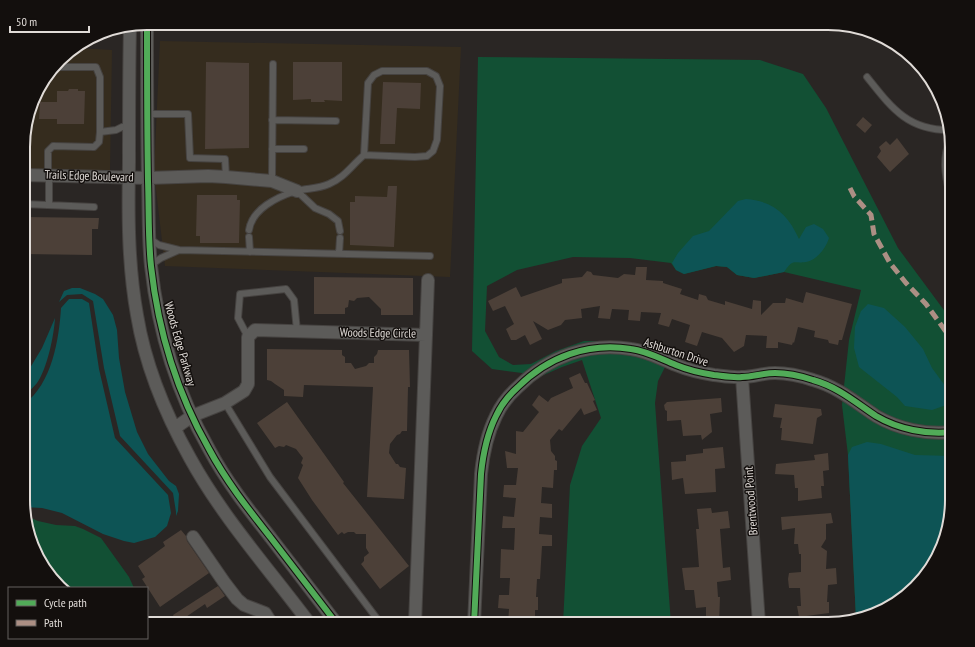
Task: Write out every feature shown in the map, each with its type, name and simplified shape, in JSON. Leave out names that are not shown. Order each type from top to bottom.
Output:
[{"type":"street","name":"Woods Edge Parkway","points":[[147,30],[148,178],[151,265],[155,297],[170,359],[181,391],[192,416],[209,450],[229,482],[332,617]]},
{"type":"street","points":[[130,31],[129,244],[132,286],[137,317],[154,378],[175,428],[205,484],[305,617]]},
{"type":"street","name":"Trails Edge Boulevard","points":[[30,175],[148,178],[208,176],[226,177],[272,181],[297,191]]},
{"type":"street","points":[[426,335],[428,280]]},
{"type":"street","name":"Woods Edge Circle","points":[[248,337],[254,330],[426,335],[415,617]]},
{"type":"street","points":[[175,428],[192,416],[225,403],[244,391],[248,384],[248,337]]},
{"type":"street","name":"Ashburton Drive","points":[[474,617],[481,474],[490,429],[501,406],[525,380],[538,369],[561,357],[574,352],[613,347],[648,353],[696,372],[742,377],[775,373],[812,379],[842,392],[876,416],[888,422],[906,429],[926,432],[945,432]]},
{"type":"street","name":"Brentwood Point","points":[[742,377],[759,617]]},
{"type":"street","points":[[193,537],[237,599],[244,605],[265,613],[268,617]]},
{"type":"lane","points":[[272,181],[273,64]]},
{"type":"lane","points":[[49,205],[48,151],[53,146],[94,147],[98,142],[100,132],[100,76],[96,67],[62,67]]},
{"type":"lane","points":[[250,252],[250,222],[256,214],[271,202],[297,191],[316,188],[328,184],[342,177],[364,155],[368,83],[374,75],[382,71],[427,71],[436,76],[440,86],[437,140],[433,151],[427,156],[416,157],[364,155]]},
{"type":"lane","points":[[867,77],[893,109],[922,127],[944,130]]},
{"type":"lane","points":[[147,114],[188,114],[190,158],[225,159],[226,177]]},
{"type":"lane","points":[[272,120],[336,121]]},
{"type":"lane","points":[[100,132],[116,130],[122,126],[129,126]]},
{"type":"lane","points":[[272,149],[304,149]]},
{"type":"lane","points":[[297,191],[315,208],[329,214],[338,221],[340,234],[339,254]]},
{"type":"lane","points":[[30,204],[94,207]]},
{"type":"lane","points":[[150,239],[159,245],[179,250],[430,256]]},
{"type":"lane","points":[[151,265],[161,258],[179,250]]},
{"type":"lane","points":[[248,337],[238,318],[240,294],[286,290],[294,300],[297,331]]},
{"type":"lane","points":[[225,403],[270,478],[377,617]]},
{"type":"shaded area","points":[[160,41],[461,47],[450,277],[165,266],[154,173]]},
{"type":"shaded area","points":[[85,49],[112,50],[110,171],[30,171],[32,124],[39,102],[50,82],[59,70],[70,59]]},
{"type":"green space","points":[[478,57],[760,60],[803,74],[826,108],[898,248],[945,312],[945,507],[943,523],[933,552],[916,577],[905,588],[893,597],[873,608],[856,614],[848,455],[842,405],[849,340],[861,290],[784,272],[754,278],[737,275],[727,267],[716,266],[684,274],[676,270],[671,263],[630,258],[573,257],[517,270],[487,286],[485,331],[499,357],[513,365],[531,364],[556,351],[584,341],[618,341],[654,349],[671,355],[658,381],[655,403],[670,617],[563,617],[570,485],[582,446],[601,418],[582,360],[537,378],[522,373],[492,369],[472,351]]},
{"type":"green space","points":[[31,518],[56,525],[75,526],[101,538],[129,577],[134,587],[69,587],[54,571],[46,558],[36,537]]},
{"type":"water","points":[[746,199],[756,200],[778,210],[790,222],[799,239],[806,227],[814,224],[823,229],[829,238],[826,246],[814,259],[810,261],[794,262],[784,272],[754,278],[737,275],[727,267],[716,266],[684,274],[676,270],[672,263],[678,253],[693,236],[709,231],[738,201]]},
{"type":"water","points":[[72,288],[80,288],[103,299],[113,315],[117,330],[119,358],[125,392],[137,432],[148,454],[169,481],[176,486],[179,494],[178,511],[176,516],[173,493],[120,436],[104,368],[93,301],[82,294],[67,295],[59,302],[64,291]]},
{"type":"water","points":[[69,299],[82,299],[89,303],[99,369],[115,438],[168,495],[171,513],[167,526],[155,537],[134,543],[124,541],[103,534],[62,513],[42,508],[30,507],[30,399],[41,385],[52,360],[56,347],[61,308]]},
{"type":"water","points":[[868,304],[884,308],[905,327],[923,349],[932,368],[945,386],[945,405],[932,410],[905,406],[897,397],[859,367],[854,348],[855,327],[861,311]]},
{"type":"water","points":[[55,318],[52,343],[47,361],[41,377],[30,391],[30,368],[42,348]]},
{"type":"water","points":[[867,442],[881,444],[915,455],[945,456],[945,507],[943,523],[933,552],[916,577],[905,588],[893,597],[873,608],[856,614],[848,455],[852,447]]},
{"type":"building","points":[[206,62],[249,63],[249,148],[205,149]]},
{"type":"building","points":[[293,62],[342,62],[342,101],[324,100],[325,102],[311,102],[311,99],[293,100]]},
{"type":"building","points":[[383,82],[421,83],[420,109],[397,108],[395,144],[380,144]]},
{"type":"building","points":[[69,89],[85,91],[84,124],[57,124],[57,119],[39,119],[40,102],[57,102],[57,91],[68,91]]},
{"type":"building","points":[[863,117],[872,125],[865,133],[856,125]]},
{"type":"building","points":[[897,138],[909,154],[890,172],[877,157],[881,151],[879,147],[886,141],[890,145]]},
{"type":"building","points":[[388,186],[397,186],[394,247],[350,245],[350,202],[355,202],[355,196],[387,197]]},
{"type":"building","points":[[197,195],[237,195],[237,200],[240,200],[239,243],[200,243],[200,236],[196,236]]},
{"type":"building","points":[[30,217],[99,218],[98,229],[92,229],[92,255],[30,254]]},
{"type":"building","points":[[636,267],[647,267],[646,280],[663,281],[663,283],[682,289],[680,294],[698,300],[699,294],[706,296],[708,300],[725,305],[725,301],[752,309],[753,300],[761,301],[761,315],[773,303],[785,303],[786,298],[803,303],[806,292],[852,304],[842,340],[839,340],[838,345],[829,343],[828,340],[814,337],[815,331],[798,327],[794,343],[793,342],[792,345],[778,342],[778,348],[766,348],[767,336],[746,335],[744,346],[734,352],[722,338],[702,332],[697,346],[685,342],[690,325],[672,319],[669,327],[658,324],[661,313],[641,312],[640,321],[628,320],[629,310],[612,309],[610,319],[598,318],[600,306],[581,309],[582,318],[565,320],[561,325],[548,330],[533,321],[542,339],[530,345],[525,335],[516,340],[511,340],[506,329],[514,324],[505,306],[493,311],[488,301],[516,287],[521,297],[562,283],[562,279],[582,277],[587,271],[591,272],[593,275],[618,278],[624,274],[635,275]]},
{"type":"building","points":[[314,277],[413,278],[413,315],[381,315],[381,309],[369,297],[357,298],[354,301],[349,300],[348,307],[345,308],[345,314],[314,314]]},
{"type":"building","points":[[267,349],[342,350],[342,355],[345,357],[345,363],[351,363],[355,369],[366,366],[369,363],[374,363],[374,357],[378,350],[409,350],[410,387],[408,387],[407,431],[402,431],[397,435],[390,444],[389,453],[396,464],[400,467],[406,468],[404,499],[367,497],[373,387],[304,385],[303,397],[284,396],[284,390],[267,380]]},
{"type":"building","points":[[580,373],[585,383],[587,383],[595,400],[593,401],[597,410],[584,415],[581,408],[562,431],[559,429],[550,440],[551,451],[555,456],[555,460],[557,461],[557,470],[554,470],[553,488],[542,487],[541,503],[552,504],[552,518],[540,517],[539,534],[552,535],[552,546],[542,546],[540,579],[537,579],[536,597],[538,597],[538,610],[535,610],[535,617],[508,617],[509,609],[498,608],[499,595],[509,595],[510,578],[500,578],[501,549],[514,550],[515,528],[502,528],[503,516],[514,517],[516,498],[503,497],[504,485],[516,485],[518,468],[507,468],[505,451],[516,454],[516,431],[523,432],[539,412],[532,405],[539,395],[548,402],[551,398],[573,388],[569,378]]},
{"type":"building","points":[[721,398],[722,412],[710,414],[712,432],[702,440],[701,435],[683,436],[681,420],[667,421],[667,411],[665,410],[664,405],[667,402]]},
{"type":"building","points":[[287,402],[344,482],[343,483],[409,566],[380,589],[361,564],[364,561],[364,557],[369,553],[366,548],[366,534],[348,532],[344,534],[342,532],[338,535],[298,478],[303,465],[301,463],[303,458],[296,449],[286,445],[284,447],[279,446],[275,448],[257,423]]},
{"type":"building","points":[[775,404],[821,409],[822,415],[817,418],[813,444],[781,440],[782,428],[780,428],[782,418],[773,417]]},
{"type":"building","points":[[723,447],[725,468],[715,469],[716,492],[685,494],[683,478],[672,480],[671,462],[686,461],[686,455],[703,453],[703,449]]},
{"type":"building","points":[[828,453],[829,470],[823,471],[824,486],[821,486],[822,498],[798,501],[798,488],[795,488],[794,475],[775,474],[776,464],[815,460],[814,455]]},
{"type":"building","points":[[711,508],[712,513],[728,511],[730,528],[720,529],[723,568],[730,567],[731,580],[717,582],[718,597],[720,597],[719,617],[706,617],[706,607],[696,608],[694,590],[685,590],[682,568],[699,567],[696,529],[699,529],[697,509]]},
{"type":"building","points":[[831,513],[833,523],[826,524],[826,539],[821,547],[827,551],[826,569],[836,568],[837,584],[828,585],[827,602],[829,602],[829,613],[799,617],[797,606],[801,606],[800,588],[789,588],[788,579],[789,573],[801,572],[801,554],[799,554],[798,544],[794,544],[795,528],[782,530],[781,517]]},
{"type":"building","points":[[181,530],[209,573],[160,607],[142,579],[145,577],[138,566],[165,546],[163,542]]},
{"type":"building","points":[[218,586],[225,596],[207,608],[205,604],[186,617],[174,617],[173,615]]},
{"type":"marked path","points":[[850,188],[854,196],[871,215],[874,234],[890,263],[926,304],[945,330]]},
{"type":"cycle path","points":[[147,30],[150,255],[154,290],[164,337],[178,383],[198,428],[230,484],[332,617]]},
{"type":"cycle path","points":[[474,617],[481,474],[484,452],[490,430],[500,408],[515,390],[542,367],[570,354],[584,350],[615,347],[643,352],[685,368],[714,375],[746,377],[775,373],[804,377],[822,383],[846,395],[885,421],[903,428],[923,432],[945,433]]}]
